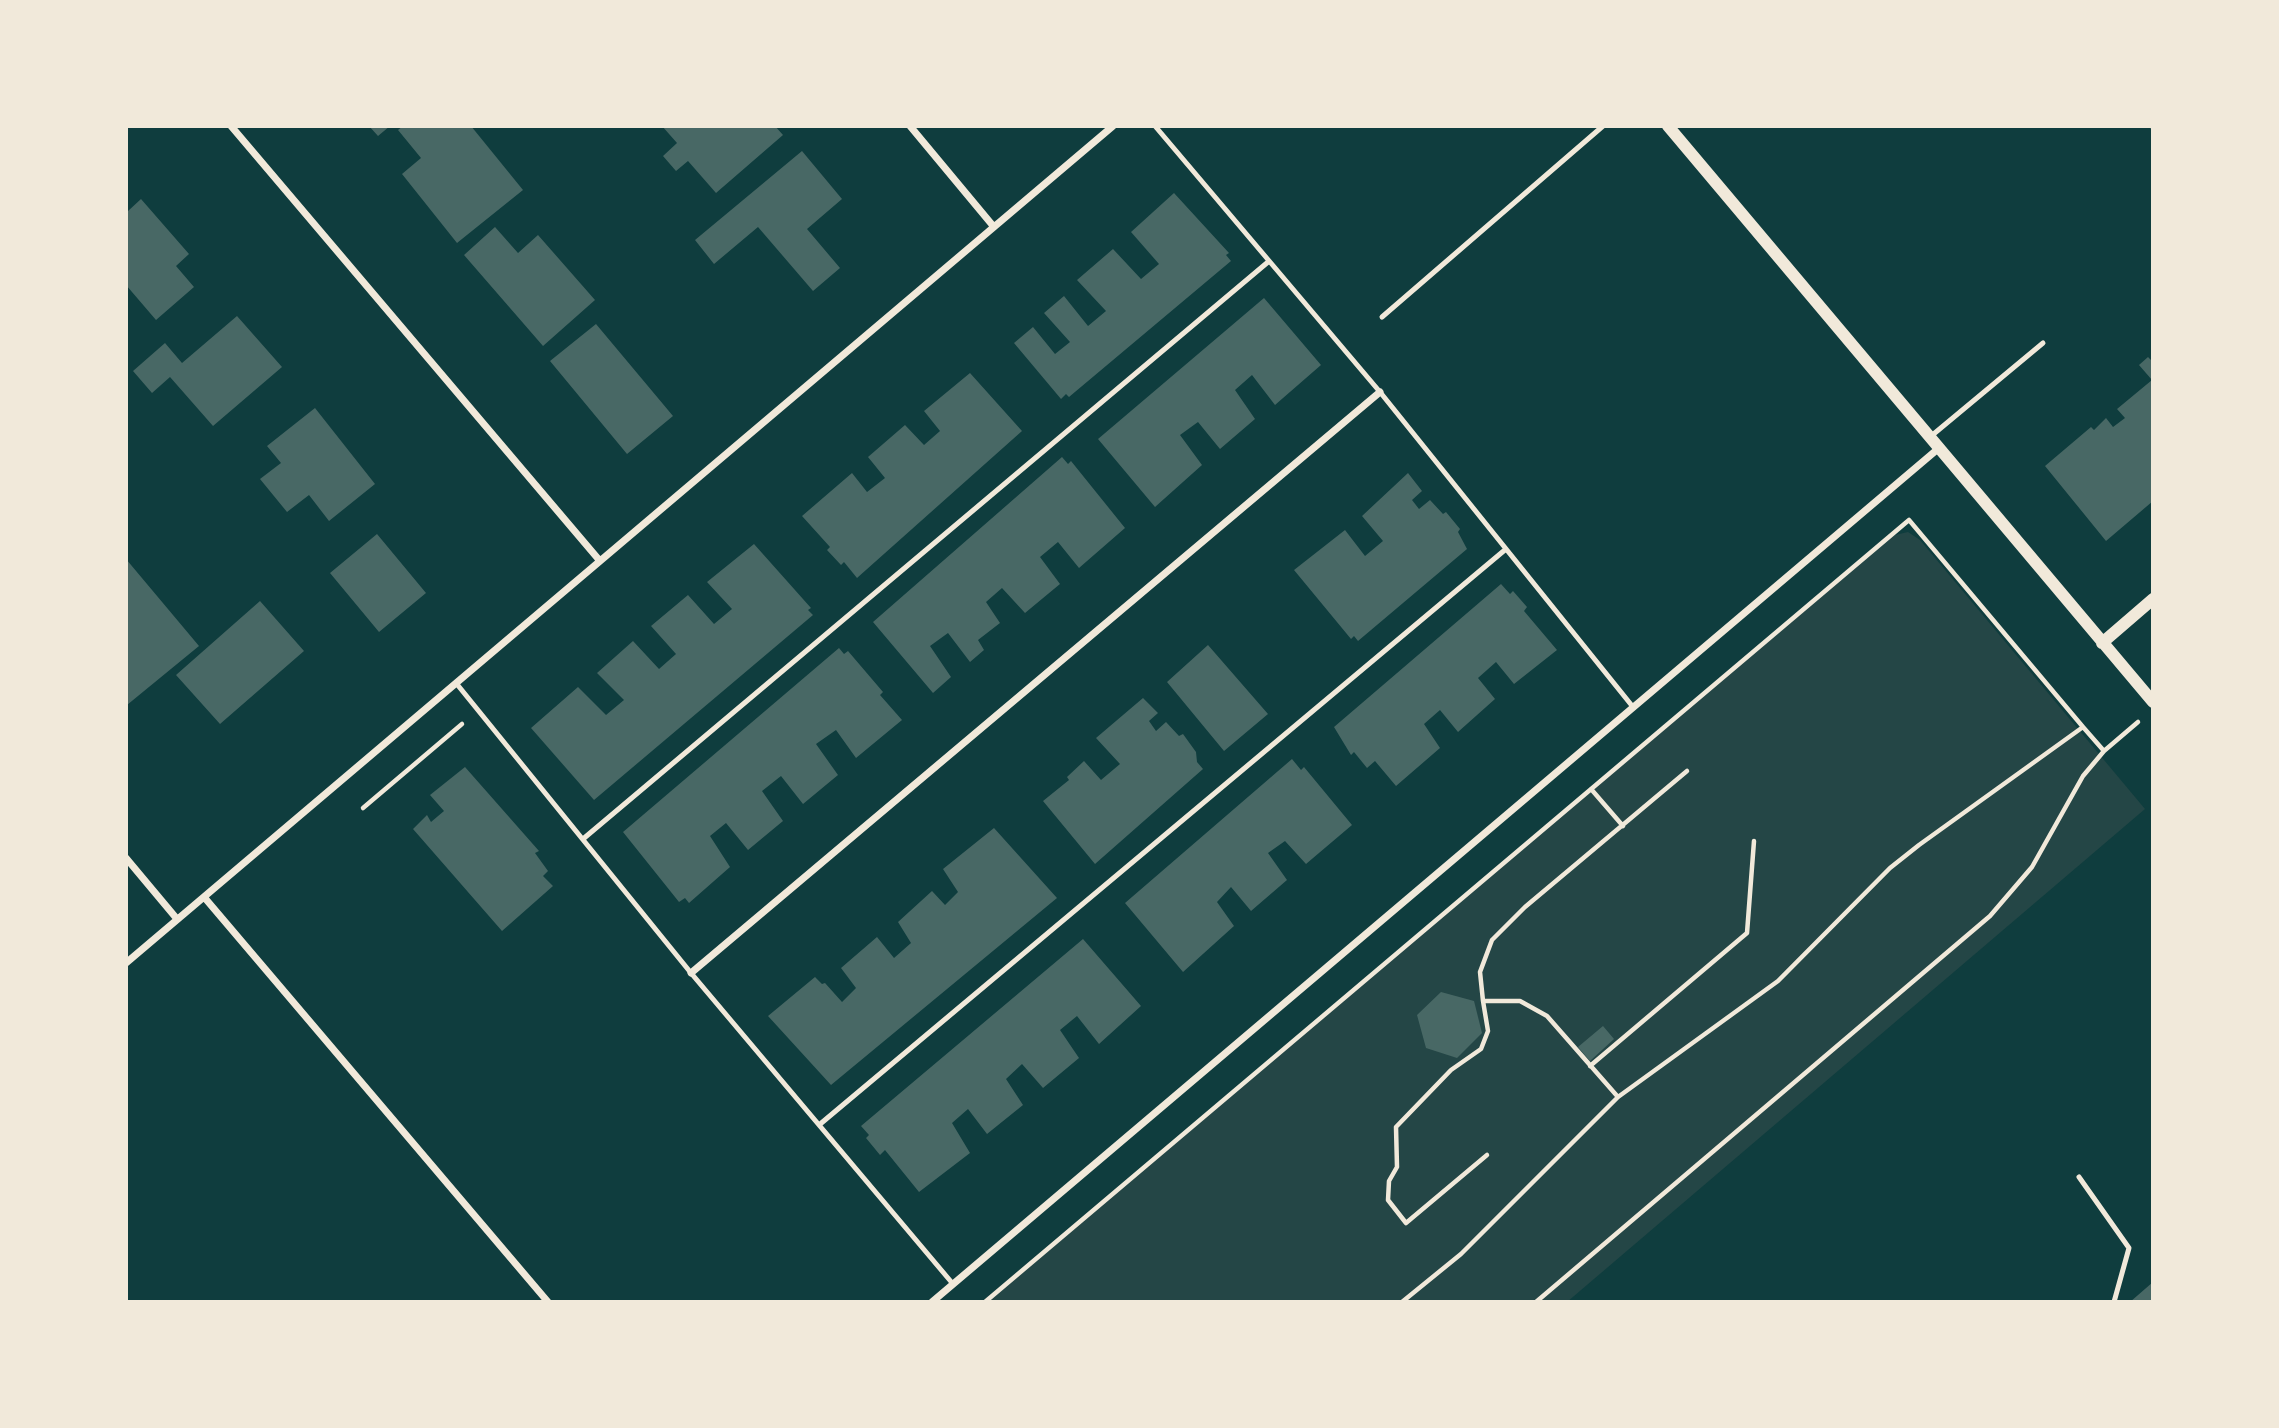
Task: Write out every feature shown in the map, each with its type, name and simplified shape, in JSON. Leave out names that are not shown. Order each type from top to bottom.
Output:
[{"type":"street","points":[[231,126],[600,561]]},
{"type":"street","points":[[910,126],[994,227]]},
{"type":"street","points":[[126,963],[1113,126]]},
{"type":"street","points":[[1668,126],[2153,702]]},
{"type":"street","points":[[691,973],[1380,392]]},
{"type":"street","points":[[932,1302],[1939,448]]},
{"type":"street","points":[[2102,643],[2153,599]]},
{"type":"street","points":[[126,858],[177,919]]},
{"type":"street","points":[[204,897],[548,1302]]},
{"type":"lane","points":[[1156,126],[1380,392],[1633,707]]},
{"type":"lane","points":[[1382,317],[1603,126]]},
{"type":"lane","points":[[583,839],[1268,262]]},
{"type":"lane","points":[[1930,437],[2043,343]]},
{"type":"lane","points":[[819,1125],[1506,549]]},
{"type":"lane","points":[[456,683],[691,973],[953,1284]]},
{"type":"lane","points":[[2079,1177],[2129,1248],[2114,1302]]},
{"type":"path","points":[[985,1302],[1909,520],[2104,751]]},
{"type":"path","points":[[363,808],[479,709]]},
{"type":"path","points":[[1536,1302],[1990,916],[2032,867],[2076,785],[2104,751],[2143,717]]},
{"type":"path","points":[[1402,1302],[1461,1254],[1618,1097],[1778,981],[1890,868],[2083,727]]},
{"type":"path","points":[[1487,1155],[1406,1223],[1388,1200],[1389,1181],[1397,1167],[1396,1127],[1451,1070],[1481,1049],[1488,1031],[1480,972],[1492,940],[1525,907],[1687,771]]},
{"type":"path","points":[[1591,789],[1623,825]]},
{"type":"path","points":[[1590,1066],[1747,933],[1754,841]]},
{"type":"path","points":[[1483,1001],[1520,1001],[1547,1016],[1618,1097]]},
{"type":"shaded area","points":[[1908,532],[1920,540],[2145,809],[1567,1302],[981,1302],[1895,535]]},
{"type":"building","points":[[369,126],[390,126],[378,136]]},
{"type":"building","points":[[403,126],[471,126],[523,190],[457,243],[402,174],[421,158],[398,130]]},
{"type":"building","points":[[662,126],[775,126],[783,135],[716,193],[688,161],[676,171],[663,156],[677,143]]},
{"type":"building","points":[[802,151],[842,199],[807,229],[840,268],[813,291],[758,227],[714,264],[695,240]]},
{"type":"building","points":[[1174,193],[1229,253],[1226,255],[1231,261],[1069,397],[1066,394],[1061,399],[1014,343],[1033,327],[1055,354],[1070,342],[1044,313],[1064,296],[1088,326],[1106,311],[1077,280],[1113,249],[1141,279],[1159,264],[1131,232]]},
{"type":"building","points":[[141,199],[189,254],[176,266],[194,287],[156,320],[126,285],[126,208],[128,211]]},
{"type":"building","points":[[495,227],[518,253],[538,235],[595,300],[543,346],[464,255]]},
{"type":"building","points":[[1264,298],[1321,365],[1275,405],[1252,375],[1235,390],[1255,419],[1220,449],[1198,422],[1180,435],[1202,465],[1155,507],[1098,439]]},
{"type":"building","points":[[237,316],[282,367],[213,426],[170,377],[152,393],[133,371],[165,343],[182,363]]},
{"type":"building","points":[[596,324],[673,416],[627,454],[550,361]]},
{"type":"building","points":[[2148,357],[2153,362],[2153,501],[2106,541],[2045,466],[2091,427],[2094,430],[2106,418],[2113,427],[2125,418],[2117,409],[2152,380],[2139,365]]},
{"type":"building","points":[[970,373],[1022,431],[857,578],[844,562],[841,565],[827,550],[830,547],[802,516],[852,473],[867,492],[885,478],[868,457],[905,425],[924,445],[940,431],[924,411]]},
{"type":"building","points":[[315,408],[375,484],[329,521],[309,495],[287,512],[260,479],[281,463],[267,446]]},
{"type":"building","points":[[1062,457],[1068,464],[1071,461],[1125,528],[1079,568],[1058,542],[1040,557],[1060,584],[1025,613],[1002,588],[986,602],[1000,623],[978,640],[984,650],[970,662],[948,633],[930,646],[951,677],[933,693],[873,622]]},
{"type":"building","points":[[1408,473],[1422,491],[1412,500],[1419,509],[1430,500],[1443,514],[1446,512],[1460,529],[1458,532],[1467,549],[1358,641],[1354,636],[1351,639],[1294,570],[1345,530],[1365,556],[1383,541],[1362,516]]},
{"type":"building","points":[[377,534],[426,593],[379,632],[330,573]]},
{"type":"building","points":[[754,544],[811,608],[808,610],[813,615],[594,800],[531,728],[578,687],[606,715],[624,700],[597,673],[633,641],[659,669],[676,654],[651,626],[688,595],[714,624],[732,609],[707,582]]},
{"type":"building","points":[[126,559],[199,646],[127,705],[126,704]]},
{"type":"building","points":[[1501,584],[1510,594],[1513,591],[1527,607],[1524,611],[1557,650],[1514,684],[1496,662],[1478,678],[1495,699],[1458,732],[1440,710],[1424,724],[1440,748],[1396,786],[1375,761],[1367,768],[1354,752],[1351,755],[1334,727]]},
{"type":"building","points":[[260,601],[304,651],[220,724],[176,675]]},
{"type":"building","points":[[1208,645],[1268,714],[1224,751],[1167,682]]},
{"type":"building","points":[[839,648],[844,654],[848,651],[883,692],[880,695],[902,720],[856,758],[836,730],[816,744],[838,775],[803,804],[781,776],[762,791],[783,821],[748,850],[726,823],[710,836],[730,867],[689,903],[685,898],[679,902],[623,832]]},
{"type":"building","points":[[1143,698],[1158,713],[1149,721],[1156,731],[1166,722],[1179,736],[1183,734],[1196,752],[1197,762],[1203,769],[1095,864],[1043,801],[1069,780],[1067,777],[1084,761],[1101,780],[1120,764],[1096,738]]},
{"type":"building","points":[[1292,759],[1301,770],[1304,767],[1352,825],[1306,864],[1285,841],[1268,853],[1287,880],[1251,911],[1231,887],[1217,902],[1234,926],[1183,972],[1125,903]]},
{"type":"building","points":[[465,767],[539,851],[535,853],[548,871],[543,876],[553,886],[502,931],[413,829],[427,815],[431,822],[444,811],[430,795]]},
{"type":"building","points":[[994,828],[1057,898],[831,1085],[768,1016],[815,977],[822,984],[825,983],[842,1002],[856,988],[841,968],[877,937],[894,958],[911,943],[898,922],[932,891],[945,905],[958,892],[943,869]]},
{"type":"building","points":[[1083,939],[1141,1006],[1099,1044],[1077,1016],[1060,1030],[1079,1058],[1043,1088],[1022,1064],[1006,1079],[1023,1105],[987,1134],[968,1109],[952,1123],[970,1153],[919,1192],[885,1150],[880,1155],[866,1138],[869,1135],[861,1126]]},
{"type":"building","points":[[1441,992],[1474,1001],[1482,1033],[1457,1058],[1426,1048],[1417,1015]]},
{"type":"building","points":[[1603,1026],[1614,1039],[1590,1061],[1578,1047]]},
{"type":"building","points":[[2153,1282],[2153,1302],[2130,1302]]}]
